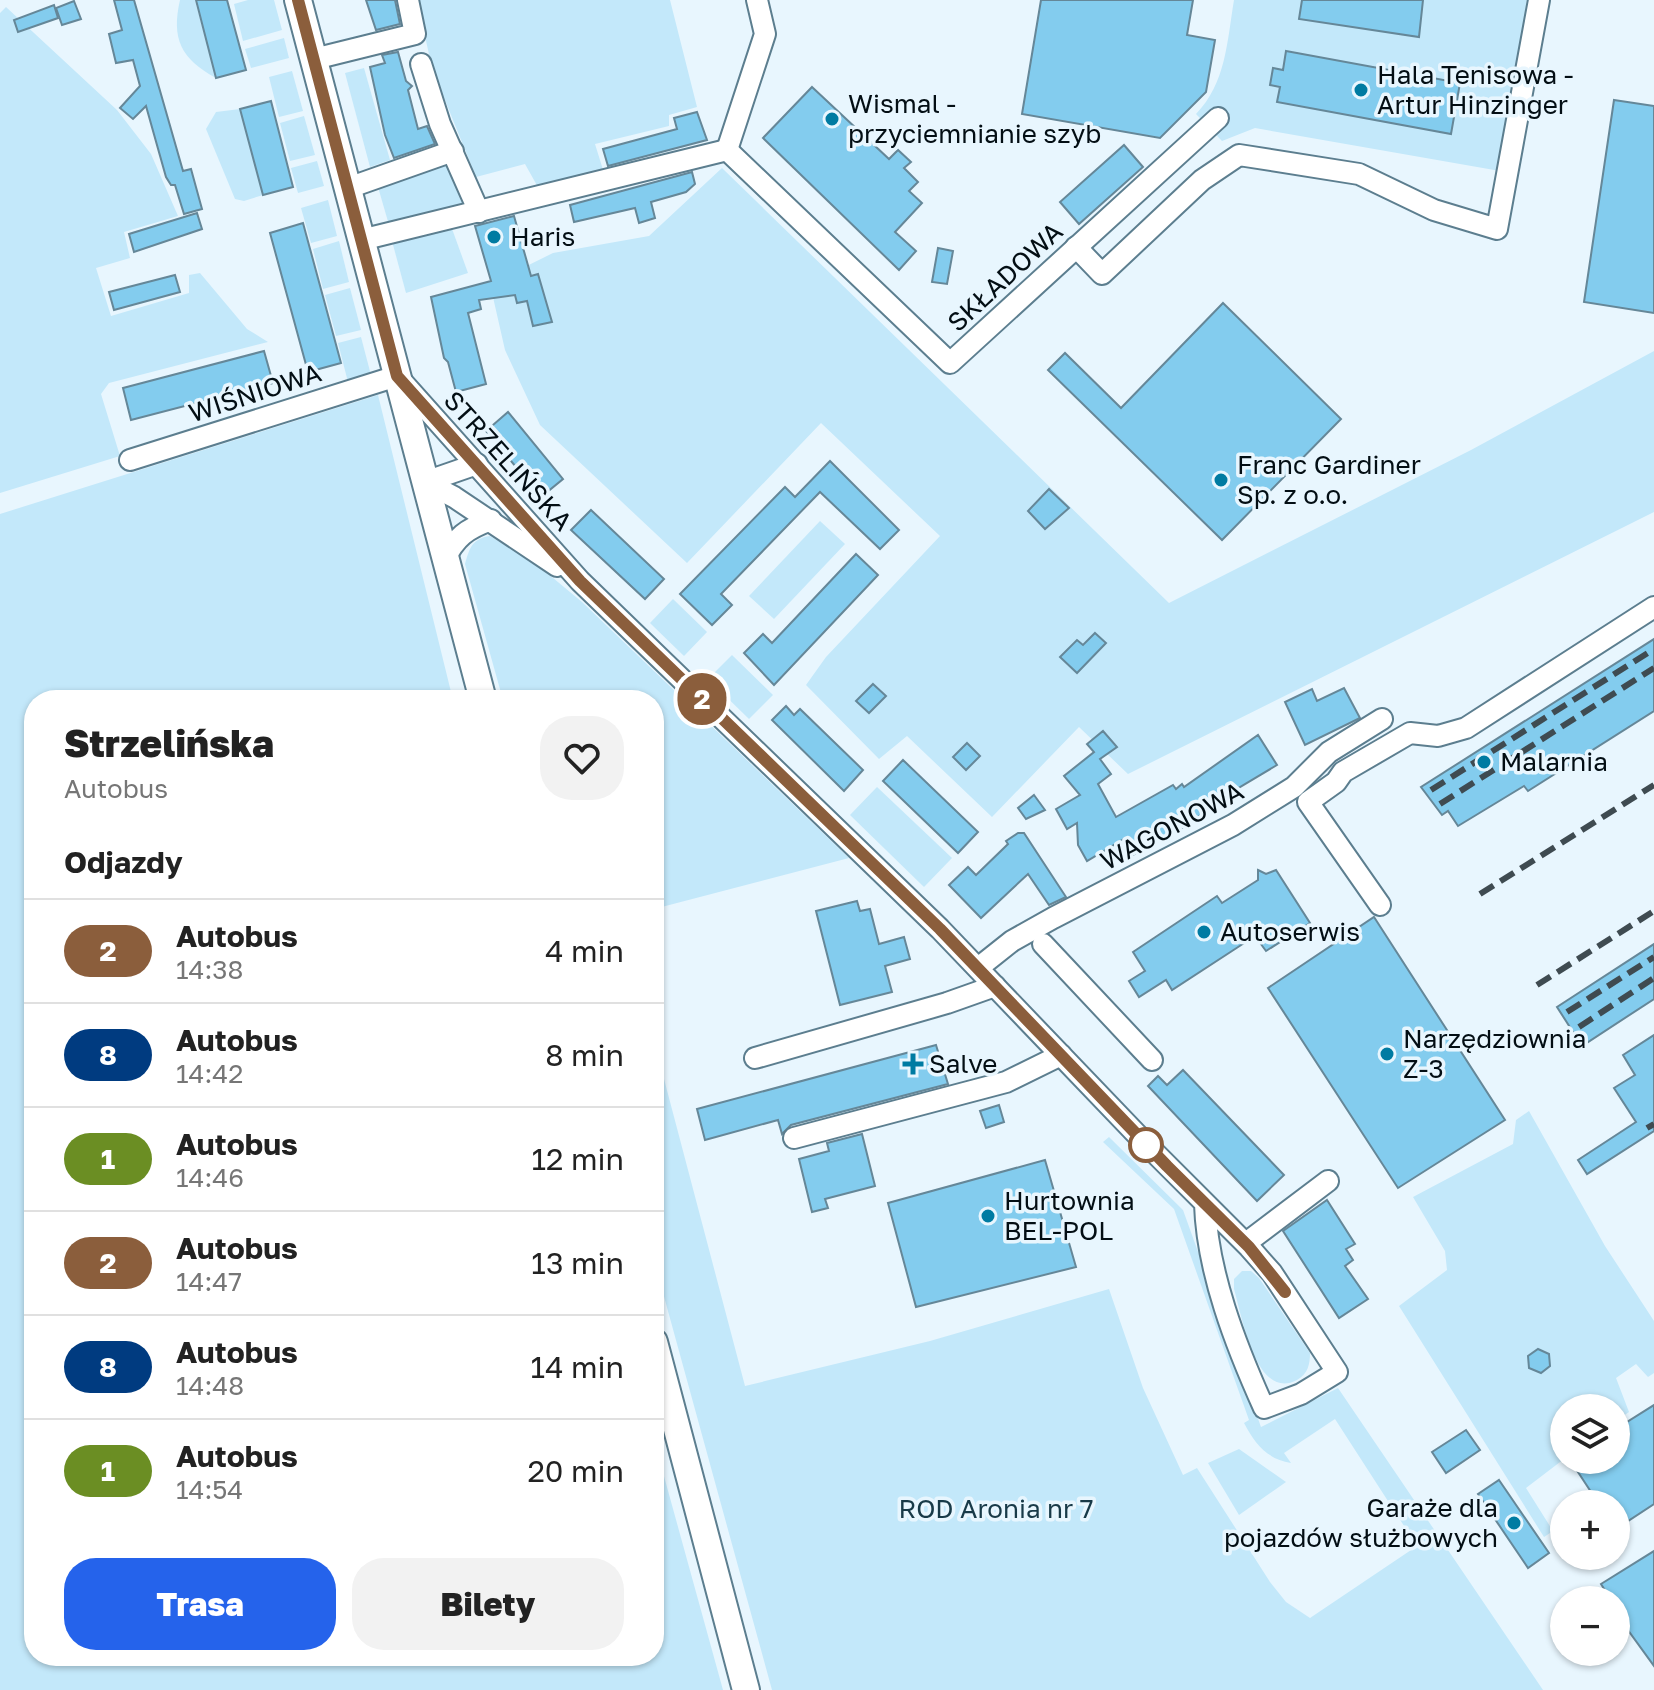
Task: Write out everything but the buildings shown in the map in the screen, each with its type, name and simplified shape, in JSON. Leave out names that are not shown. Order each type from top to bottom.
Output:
[{"type":"main road","points":[[298,0],[480,690]]},
{"type":"main road","points":[[664,1380],[746,1690]]},
{"type":"street","points":[[314,59],[415,34],[408,0]]},
{"type":"street","points":[[361,240],[727,150],[765,34],[757,0]]},
{"type":"street","points":[[1076,247],[1102,274],[1202,180],[1239,155],[1359,174],[1434,210],[1497,229],[1539,0]]},
{"type":"street","points":[[421,64],[479,212]]},
{"type":"street","name":"SKŁADOWA","points":[[727,150],[950,363],[1218,118]]},
{"type":"street","points":[[348,188],[453,151]]},
{"type":"street","name":"WIŚNIOWA","points":[[130,460],[397,376]]},
{"type":"street","name":"STRZELIŃSKA","points":[[397,376],[580,581],[978,968],[1246,1243],[1272,1273],[1337,1372],[1301,1394],[1264,1408],[1249,1375],[1206,1242],[1205,1204]]},
{"type":"street","points":[[425,482],[477,464]]},
{"type":"street","name":"STRZELIŃSKA","points":[[425,482],[491,520],[580,581]]},
{"type":"street","points":[[444,560],[455,538],[469,528],[491,520]]},
{"type":"street","points":[[1380,905],[1308,802],[1336,782],[1343,772],[1410,733],[1438,736],[1466,728],[1654,607]]},
{"type":"street","name":"WAGONOWA","points":[[978,968],[1012,941],[1053,918],[1233,825],[1294,787],[1329,752],[1382,719]]},
{"type":"street","points":[[1043,944],[1152,1060]]},
{"type":"street","points":[[755,1058],[947,1003],[995,986]]},
{"type":"street","points":[[794,1138],[1006,1082],[1061,1055]]},
{"type":"street","points":[[1246,1243],[1328,1181]]},
{"type":"green space","points":[[180,0],[195,0],[216,78],[194,63],[182,46],[177,26]]},
{"type":"green space","points":[[248,0],[274,0],[282,30],[243,41],[234,4]]},
{"type":"green space","points":[[417,0],[670,0],[697,107],[669,115],[669,126],[595,144],[604,173],[539,189],[525,164],[476,177],[432,68]]},
{"type":"green space","points":[[1234,0],[1527,0],[1500,171],[1255,128],[1222,141],[1196,114],[1214,89],[1219,75]]},
{"type":"green space","points":[[6,7],[117,110],[151,154],[178,216],[124,232],[130,258],[96,268],[111,316],[189,293],[189,275],[200,273],[247,329],[268,342],[109,383],[101,394],[120,456],[0,493],[0,13]]},
{"type":"green space","points":[[284,38],[289,58],[251,68],[245,49]]},
{"type":"green space","points":[[364,68],[390,160],[370,167],[345,73]]},
{"type":"green space","points":[[292,71],[303,111],[279,117],[269,77]]},
{"type":"green space","points":[[240,109],[263,195],[244,201],[235,199],[206,129],[216,112]]},
{"type":"green space","points":[[304,116],[315,155],[290,161],[280,123]]},
{"type":"green space","points":[[317,161],[324,186],[298,193],[291,168]]},
{"type":"green space","points":[[446,165],[464,207],[389,225],[378,187]]},
{"type":"green space","points":[[722,168],[1169,603],[1471,450],[1654,351],[1654,512],[1128,774],[1079,727],[992,817],[907,736],[879,759],[806,685],[826,657],[940,536],[821,423],[687,563],[540,425],[505,350],[490,284],[553,253],[649,236]]},
{"type":"green space","points":[[328,200],[337,236],[311,243],[301,208]]},
{"type":"green space","points":[[451,226],[468,273],[406,293],[392,241]]},
{"type":"green space","points":[[339,241],[349,282],[323,289],[313,249]]},
{"type":"green space","points":[[350,288],[361,330],[336,336],[325,295]]},
{"type":"green space","points":[[361,337],[372,379],[349,386],[338,343]]},
{"type":"green space","points":[[378,395],[451,690],[24,690],[24,1666],[664,1666],[664,1476],[723,1690],[0,1690],[0,514]]},
{"type":"green space","points":[[820,521],[845,544],[774,619],[749,596]]},
{"type":"green space","points":[[490,536],[535,563],[582,602],[849,858],[664,906],[664,690],[500,690],[465,564],[468,553],[479,539]]},
{"type":"green space","points":[[673,599],[707,632],[684,656],[650,623]]},
{"type":"green space","points":[[732,655],[773,695],[749,719],[708,679]]},
{"type":"green space","points":[[877,787],[952,858],[924,887],[850,815]]},
{"type":"green space","name":"ROD Aronia nr 7","points":[[664,1079],[745,1386],[930,1341],[1109,1289],[1143,1388],[1183,1475],[1197,1468],[1270,1582],[1286,1602],[1310,1618],[1417,1546],[1335,1419],[1284,1453],[1291,1463],[1268,1454],[1253,1438],[1244,1423],[1249,1420],[1174,1209],[1103,1142],[1109,1137],[1183,1210],[1261,1427],[1338,1388],[1543,1690],[772,1690],[664,1296]]},
{"type":"green space","points":[[1529,1111],[1605,1246],[1654,1321],[1654,1373],[1648,1377],[1636,1364],[1616,1378],[1622,1394],[1550,1394],[1550,1470],[1526,1488],[1550,1526],[1550,1533],[1544,1537],[1399,1306],[1447,1270],[1445,1251],[1413,1197],[1513,1144],[1516,1120]]},
{"type":"green space","points":[[1242,1271],[1251,1271],[1259,1278],[1310,1353],[1308,1368],[1297,1380],[1283,1384],[1271,1379],[1253,1353],[1234,1289],[1234,1279]]},
{"type":"green space","points":[[1239,1449],[1286,1482],[1239,1515],[1208,1463]]},
{"type":"railway","points":[[1431,790],[1654,649]]},
{"type":"railway","points":[[1440,804],[1654,668]]},
{"type":"railway","points":[[1480,894],[1654,785]]},
{"type":"railway","points":[[1537,985],[1654,911]]},
{"type":"railway","points":[[1567,1012],[1654,957]]},
{"type":"railway","points":[[1579,1027],[1654,978]]},
{"type":"railway","points":[[1647,1128],[1654,1124]]},
{"type":"bus line","name":"2","points":[[298,0],[397,376],[580,581],[940,929],[1249,1247],[1285,1292]]},
{"type":"place","name":"Hala Tenisowa - Artur Hinzinger","points":[[1361,90]]},
{"type":"place","name":"Wismal - przyciemnianie szyb","points":[[832,119]]},
{"type":"place","name":"Haris","points":[[494,237]]},
{"type":"place","name":"Franc Gardiner Sp. z o.o.","points":[[1221,480]]},
{"type":"place","name":"Malarnia","points":[[1484,762]]},
{"type":"place","name":"Autoserwis","points":[[1204,932]]},
{"type":"place","name":"Narzędziownia Z-3","points":[[1387,1054]]},
{"type":"place","name":"Salve","points":[[913,1064]]},
{"type":"place","name":"Hurtownia BEL-POL","points":[[988,1216]]},
{"type":"place","name":"Garaże dla pojazdów służbowych","points":[[1514,1523]]}]
